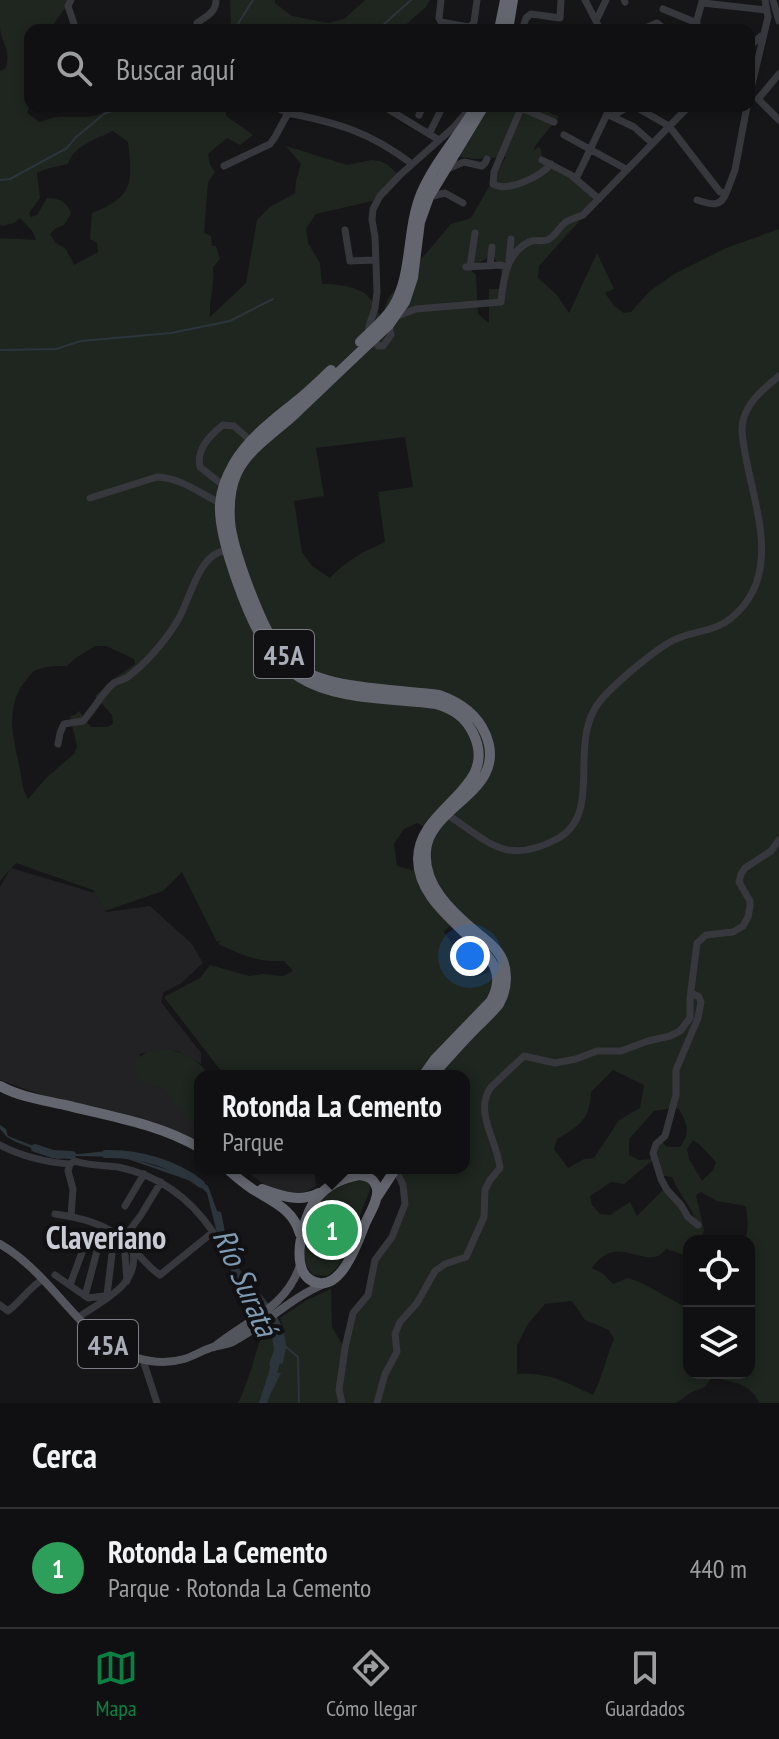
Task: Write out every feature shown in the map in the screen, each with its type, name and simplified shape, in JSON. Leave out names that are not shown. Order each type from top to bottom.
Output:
[{"type":"highway","points":[[500,24],[505,0]]},
{"type":"highway","points":[[509,24],[513,0]]},
{"type":"highway","name":"45A","points":[[437,1070],[495,1009],[506,985],[503,959],[496,948],[453,911],[433,886],[427,872],[430,837],[476,788],[484,775],[489,751],[487,737],[475,717],[453,700],[439,695],[336,682],[303,670],[287,658],[268,630],[245,575],[230,524],[230,497],[238,472],[248,458],[372,336],[393,306],[402,288],[411,225],[422,192],[472,112]]},
{"type":"highway","name":"45A","points":[[427,1070],[491,1001],[496,987],[496,970],[489,957],[435,901],[419,872],[418,861],[421,840],[427,828],[437,814],[469,784],[476,772],[479,762],[476,740],[467,723],[450,708],[334,691],[298,677],[281,663],[258,632],[226,551],[220,503],[234,463],[251,441],[268,423],[392,321],[405,302],[413,278],[420,222],[429,197],[480,112]]},
{"type":"highway","points":[[0,1086],[23,1096],[144,1124],[194,1145]]},
{"type":"highway","points":[[234,1174],[289,1212],[300,1236]]},
{"type":"highway","points":[[236,1174],[256,1187],[290,1198],[308,1198],[358,1174]]},
{"type":"highway","name":"45A","points":[[329,1282],[345,1267],[376,1199],[391,1174]]},
{"type":"highway","points":[[353,1176],[362,1175],[371,1179],[376,1186],[376,1199]]},
{"type":"highway","name":"45A","points":[[300,1264],[300,1236],[310,1208],[325,1190]]},
{"type":"highway","points":[[300,1264],[309,1279],[317,1283],[329,1282]]},
{"type":"main road","name":"45A","points":[[0,1244],[20,1257],[100,1339],[143,1360],[175,1361],[214,1347],[277,1308],[329,1282]]},
{"type":"main road","name":"45A","points":[[277,1308],[291,1287],[300,1264]]},
{"type":"street","points":[[71,0],[68,4],[74,24]]},
{"type":"street","points":[[197,23],[212,13],[216,0]]},
{"type":"street","points":[[441,0],[439,18],[441,22],[452,24]]},
{"type":"street","points":[[472,24],[477,0]]},
{"type":"street","points":[[524,24],[531,14],[560,18],[561,0]]},
{"type":"street","points":[[585,0],[597,24]]},
{"type":"street","points":[[599,24],[606,0]]},
{"type":"street","points":[[755,70],[768,13],[765,0]]},
{"type":"street","points":[[773,0],[778,20]]},
{"type":"street","points":[[696,24],[703,2],[768,13],[778,20]]},
{"type":"street","points":[[663,9],[690,24]]},
{"type":"street","points":[[755,42],[763,35]]},
{"type":"street","points":[[778,78],[758,99],[779,120]]},
{"type":"street","points":[[395,112],[439,140]]},
{"type":"street","points":[[429,134],[440,112]]},
{"type":"street","points":[[372,336],[369,326],[376,302],[373,209],[380,196],[469,112]]},
{"type":"street","points":[[520,112],[492,182],[496,187],[507,187],[547,170],[551,164]]},
{"type":"street","points":[[533,112],[554,122]]},
{"type":"street","points":[[576,179],[609,112],[634,127],[652,143]]},
{"type":"street","points":[[643,112],[669,126],[720,192],[727,191]]},
{"type":"street","points":[[508,265],[524,245],[532,240],[550,239],[565,223],[583,215],[683,112]]},
{"type":"street","points":[[697,200],[708,204],[724,200],[733,176],[746,112]]},
{"type":"street","points":[[224,166],[270,144],[288,113],[323,119],[355,130],[412,164]]},
{"type":"street","points":[[564,135],[626,169]]},
{"type":"street","points":[[462,143],[464,162]]},
{"type":"street","points":[[445,193],[442,173],[464,162],[482,166],[487,159]]},
{"type":"street","points":[[542,160],[576,179],[599,199]]},
{"type":"street","points":[[429,197],[445,193],[463,203]]},
{"type":"street","points":[[345,230],[350,261],[375,260]]},
{"type":"street","points":[[475,233],[468,267],[508,265]]},
{"type":"street","points":[[405,302],[416,309],[501,302],[511,239]]},
{"type":"street","points":[[490,266],[492,247]]},
{"type":"street","points":[[392,321],[416,309]]},
{"type":"street","points":[[448,815],[502,850],[516,852],[555,840],[570,831],[583,798],[583,754],[588,719],[603,697],[662,647],[692,633],[723,624],[751,596],[761,564],[762,534],[741,427],[750,404],[779,376]]},
{"type":"street","points":[[224,486],[200,467],[198,460],[201,451],[212,434],[223,425],[234,426],[251,441]]},
{"type":"street","points":[[90,498],[157,477],[186,484],[220,503]]},
{"type":"street","points":[[58,744],[64,724],[83,721],[114,683],[124,680],[158,649],[184,610],[203,567],[214,554],[226,551]]},
{"type":"street","points":[[377,1403],[385,1374],[397,1352],[395,1334],[400,1322],[417,1303],[435,1271],[466,1257],[484,1219],[485,1190],[500,1168],[485,1117],[484,1098],[491,1087],[524,1056],[555,1063],[597,1051],[621,1051],[674,1035],[683,1029],[690,1018],[699,940],[706,935],[733,932],[743,926],[750,901],[739,882],[741,874],[771,851],[779,840]]},
{"type":"street","points":[[691,993],[701,1002],[698,1018],[676,1070],[676,1095],[665,1136],[656,1144],[653,1153],[667,1190],[698,1225]]},
{"type":"street","points":[[0,1145],[18,1155],[46,1162],[70,1164],[75,1161],[88,1166],[104,1165],[144,1174],[172,1188],[196,1210],[213,1232],[160,1275],[129,1252]]},
{"type":"street","points":[[70,1164],[68,1171],[73,1189],[71,1216]]},
{"type":"street","points":[[125,1206],[144,1174]]},
{"type":"street","points":[[342,1403],[339,1390],[353,1313],[368,1295],[375,1260],[392,1237],[405,1204],[403,1185],[398,1174]]},
{"type":"street","points":[[123,1239],[161,1182]]},
{"type":"street","points":[[55,1214],[99,1226],[123,1239],[135,1265],[127,1282],[79,1317]]},
{"type":"street","points":[[70,1285],[84,1247]]},
{"type":"street","points":[[85,1296],[97,1251]]},
{"type":"street","points":[[107,1295],[112,1254]]},
{"type":"street","points":[[55,1275],[92,1299],[117,1290]]},
{"type":"street","points":[[0,1303],[8,1311],[12,1310],[43,1279]]},
{"type":"street","points":[[143,1360],[157,1403]]},
{"type":"shaded area","points":[[0,0],[71,0],[53,24],[24,24],[24,112],[40,122],[57,117],[94,116],[104,112],[226,112],[226,116],[253,135],[240,145],[227,138],[208,154],[215,172],[208,182],[204,233],[211,236],[212,246],[216,246],[220,259],[213,267],[210,317],[246,283],[257,220],[270,207],[295,193],[301,164],[286,146],[347,165],[380,161],[402,178],[381,199],[316,214],[306,229],[308,243],[320,263],[322,284],[346,286],[368,296],[386,326],[385,306],[389,297],[451,224],[471,218],[506,157],[474,159],[455,156],[441,148],[459,134],[470,112],[548,112],[559,117],[533,151],[538,147],[541,149],[542,160],[599,199],[539,266],[538,278],[556,294],[569,313],[597,253],[614,289],[605,293],[614,306],[624,313],[631,312],[650,291],[674,274],[726,248],[779,229],[779,1403],[759,1403],[746,1387],[720,1379],[755,1379],[755,1235],[746,1235],[746,1206],[717,1201],[701,1192],[696,1195],[704,1230],[702,1235],[683,1235],[683,1254],[666,1249],[658,1256],[650,1257],[612,1252],[592,1268],[613,1284],[628,1278],[683,1306],[683,1379],[711,1379],[705,1387],[676,1403],[238,1403],[264,1328],[273,1340],[285,1332],[280,1318],[305,1301],[331,1289],[332,1327],[343,1346],[352,1318],[371,1288],[373,1265],[389,1239],[405,1197],[397,1174],[470,1174],[470,1070],[220,1070],[164,997],[200,978],[210,965],[249,976],[283,976],[293,971],[284,961],[257,959],[218,944],[221,940],[217,942],[182,872],[163,891],[105,911],[93,890],[16,863],[0,881],[0,238],[36,240],[20,218],[14,223],[0,224],[0,71],[6,68],[7,55],[1,33]],"holes":[[[113,131],[128,142],[130,179],[127,187],[116,201],[92,213],[90,239],[97,243],[98,252],[74,265],[66,249],[56,243],[50,234],[64,225],[71,214],[67,206],[59,200],[47,198],[37,215],[31,217],[29,213],[40,198],[37,173],[68,164],[81,147]],[[493,255],[505,280],[502,289],[489,289],[489,323],[478,314],[476,275],[469,268]],[[405,437],[413,487],[378,492],[385,542],[349,562],[330,578],[312,566],[302,552],[294,501],[324,496],[316,448]],[[95,646],[106,646],[134,659],[135,664],[95,696],[112,715],[113,724],[91,727],[79,711],[70,716],[77,746],[74,754],[47,777],[28,799],[22,784],[13,734],[15,700],[34,671],[67,666]],[[417,823],[428,828],[419,872],[397,866],[394,844],[404,829]],[[453,923],[496,970],[476,977],[444,932]],[[613,1070],[644,1085],[640,1108],[619,1120],[594,1158],[584,1159],[568,1168],[554,1149],[557,1139],[582,1121],[591,1092]],[[679,1109],[684,1119],[686,1137],[680,1147],[667,1147],[660,1140],[653,1153],[661,1179],[664,1176],[672,1177],[697,1224],[672,1195],[663,1190],[637,1216],[630,1202],[610,1215],[600,1214],[592,1205],[590,1196],[611,1182],[624,1184],[654,1159],[639,1160],[629,1155],[629,1139],[654,1111]],[[693,1140],[716,1162],[702,1181],[689,1159],[687,1149]],[[572,1301],[585,1320],[609,1330],[614,1339],[593,1395],[548,1376],[517,1374],[517,1345],[528,1324],[545,1304]]]},
{"type":"shaded area","points":[[230,0],[275,0],[292,16],[328,23],[344,19],[365,0],[430,0],[407,24],[231,22]]},
{"type":"shaded area","points":[[11,868],[95,893],[106,912],[150,906],[192,944],[203,963],[180,984],[164,992],[161,1002],[201,1053],[201,1064],[178,1051],[160,1049],[140,1054],[139,1081],[162,1088],[194,1119],[194,1141],[165,1129],[0,1080],[0,887]]},
{"type":"shaded area","points":[[160,1049],[174,1051],[187,1056],[204,1070],[194,1070],[194,1127],[162,1088],[139,1082],[134,1070],[136,1059]]},
{"type":"shaded area","points":[[250,1174],[315,1174],[316,1186],[304,1193],[273,1191]]},
{"type":"shaded area","points":[[360,1180],[370,1182],[371,1186],[348,1249],[334,1271],[327,1276],[313,1275],[306,1264],[305,1247],[315,1209],[325,1196]]},
{"type":"water","points":[[0,1125],[6,1129],[8,1136],[48,1154],[107,1151],[198,1179],[208,1186],[217,1211],[221,1212],[237,1266],[267,1302],[284,1333],[286,1350],[277,1373],[281,1373],[266,1403],[262,1403],[274,1377],[269,1364],[274,1350],[272,1337],[259,1311],[240,1289],[231,1272],[219,1241],[207,1193],[198,1184],[122,1157],[75,1156],[58,1159],[47,1156],[7,1137]]},
{"type":"waterway","points":[[238,24],[253,0]]},
{"type":"waterway","points":[[384,24],[411,0]]},
{"type":"waterway","points":[[0,180],[10,179],[67,148],[75,138],[109,112]]},
{"type":"waterway","points":[[0,350],[56,349],[81,341],[171,333],[230,321],[273,299]]},
{"type":"waterway","name":"Río Suratá","points":[[35,1148],[53,1154],[72,1155]]},
{"type":"waterway","name":"Río Suratá","points":[[106,1154],[131,1155],[156,1161],[201,1184]]},
{"type":"waterway","points":[[285,1346],[298,1357],[299,1403]]},
{"type":"waterway","name":"Río Suratá","points":[[263,1403],[275,1366]]},
{"type":"place","name":"Rotonda La Cemento","points":[[332,1230]]},
{"type":"district","name":"Claveriano","points":[[106,1237]]}]
